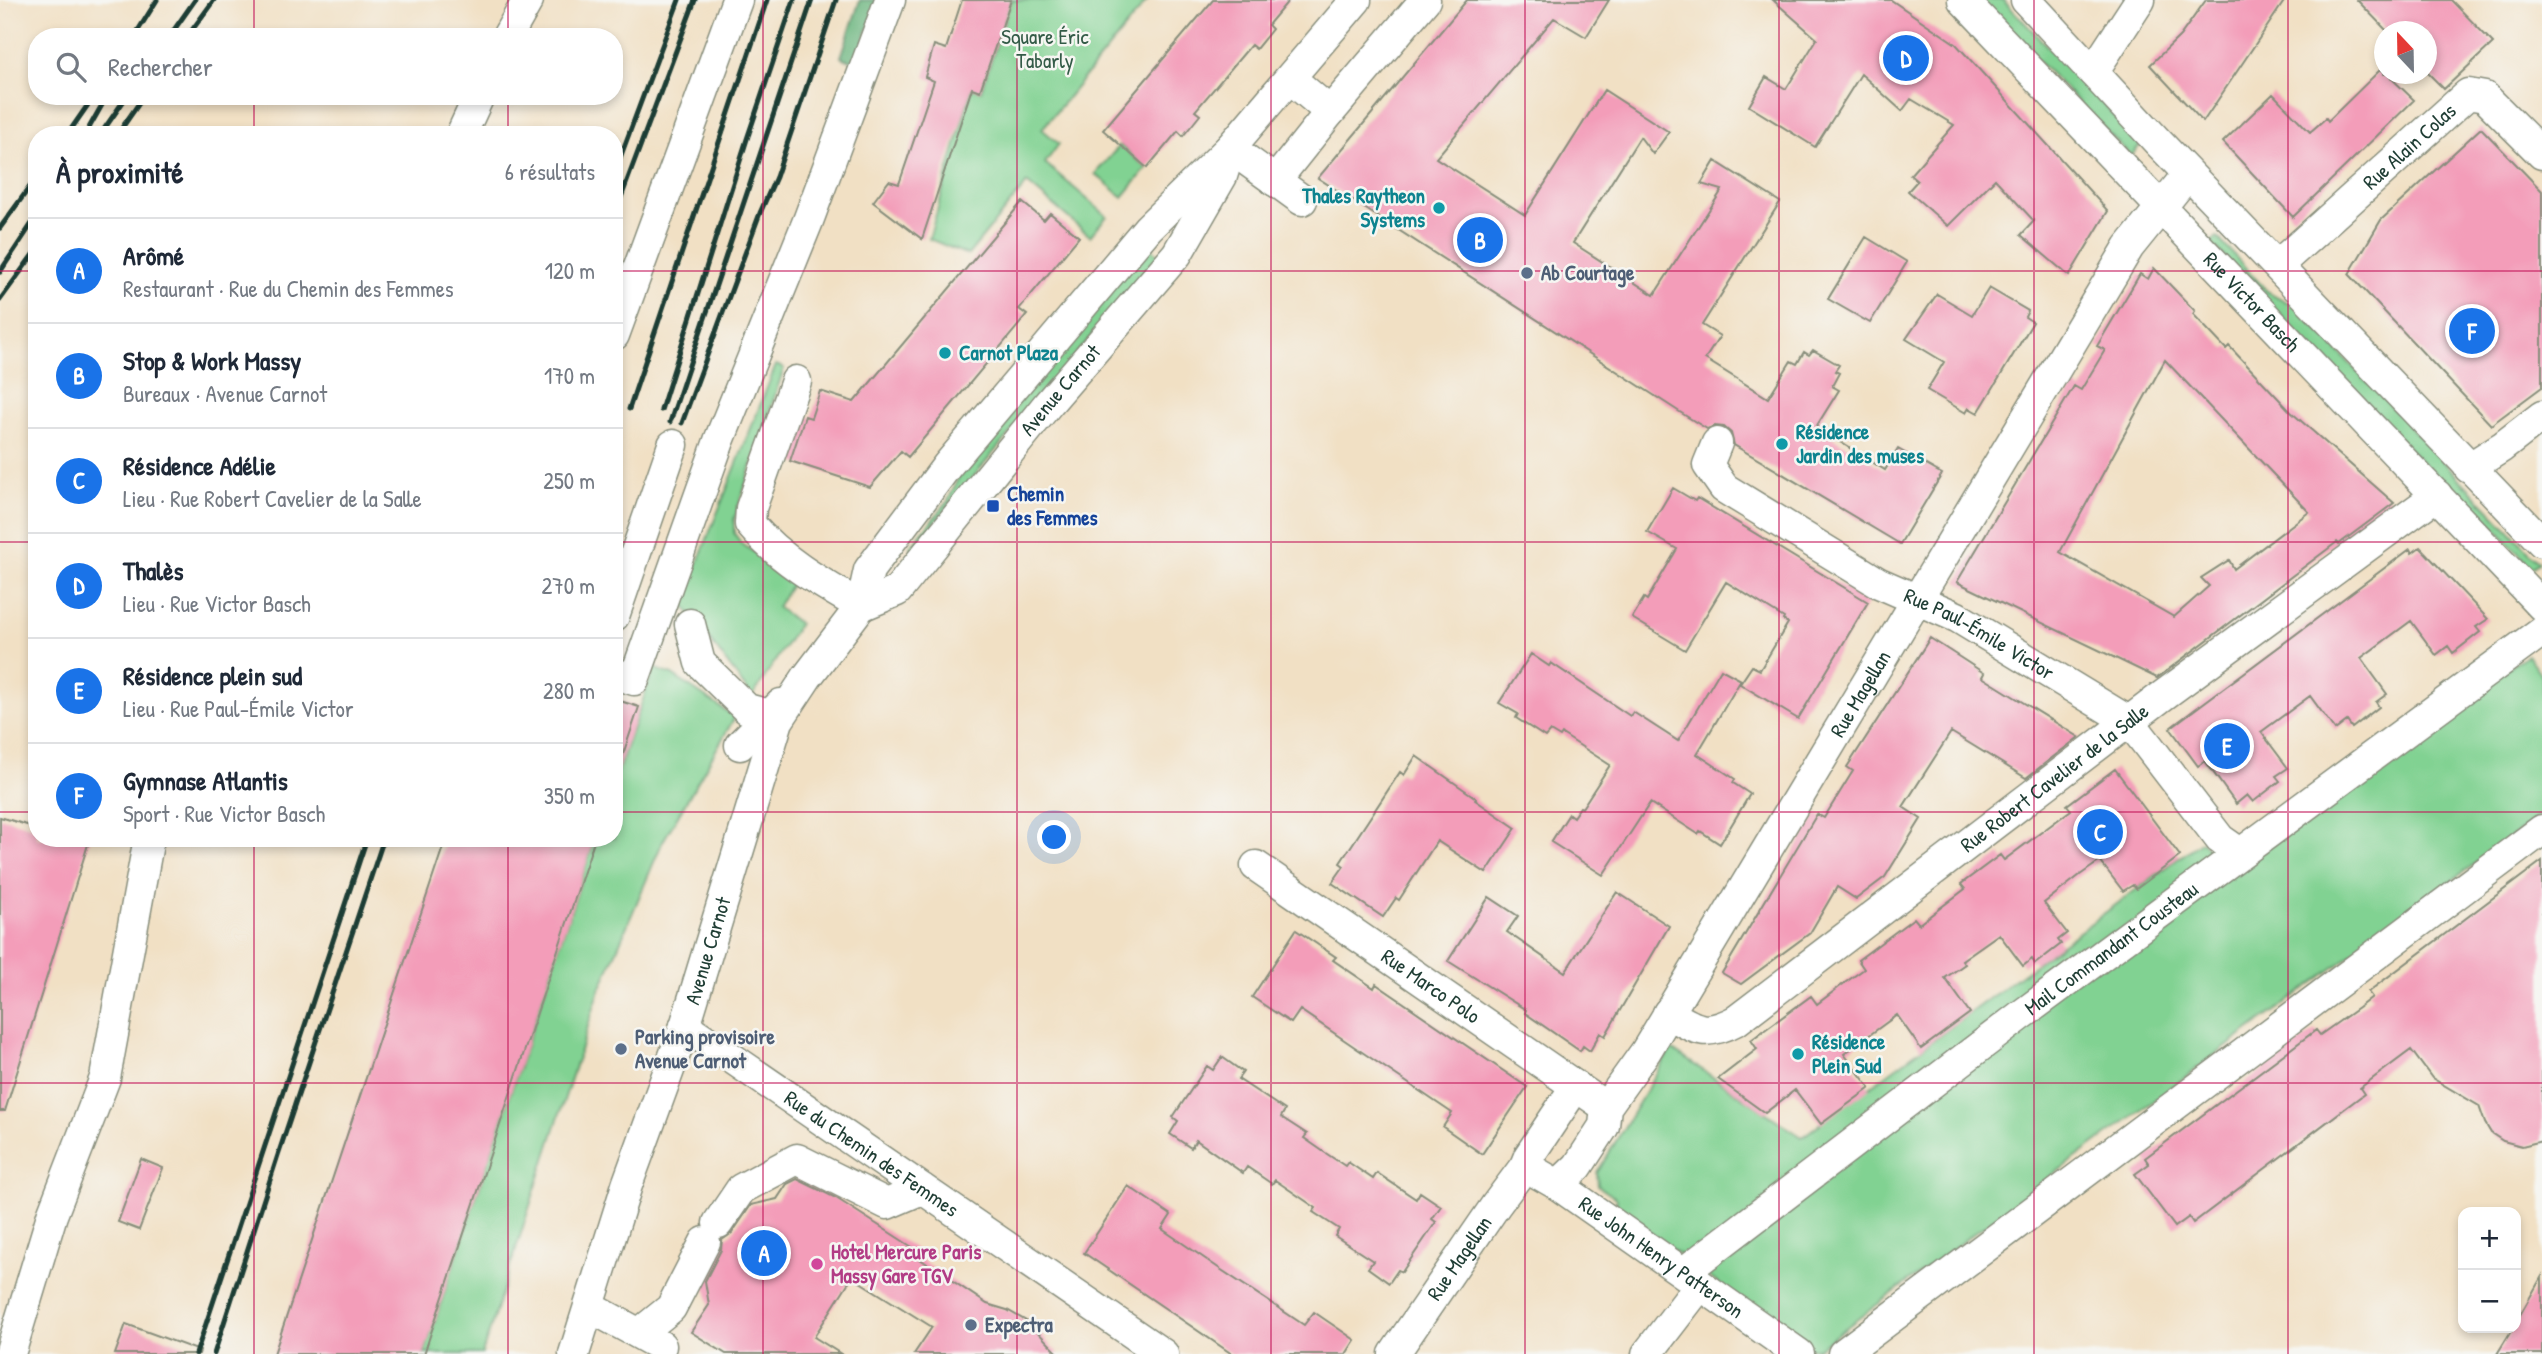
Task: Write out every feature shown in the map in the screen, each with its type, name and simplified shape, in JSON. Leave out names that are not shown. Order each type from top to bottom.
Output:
[{"type":"street","points":[[512,28],[528,0]]},
{"type":"street","points":[[623,310],[737,0]]},
{"type":"street","points":[[623,676],[634,680],[719,441],[808,221],[890,0]]},
{"type":"street","name":"Avenue Carnot","points":[[574,1354],[628,1185],[685,1026],[779,721],[800,687],[861,606],[897,591],[1048,404],[1177,254],[1222,176],[1230,148],[1356,0]]},
{"type":"street","points":[[1275,181],[1425,0]]},
{"type":"street","name":"Rue Victor Basch","points":[[1963,0],[2542,606]]},
{"type":"street","name":"Rue Victor Basch","points":[[2026,0],[2188,174],[2542,542]]},
{"type":"street","points":[[2093,72],[2140,0]]},
{"type":"street","points":[[1290,78],[1330,112]]},
{"type":"street","name":"Rue Alain Colas","points":[[2278,265],[2468,94],[2485,97],[2542,154]]},
{"type":"street","points":[[465,126],[475,105]]},
{"type":"street","points":[[1230,148],[1302,200]]},
{"type":"street","name":"Rue Magellan","points":[[1558,1185],[1578,1166],[1604,1126],[1606,1107],[1646,1051],[2129,247],[2188,174]]},
{"type":"street","points":[[796,381],[751,508],[750,524],[768,545],[861,606]]},
{"type":"street","points":[[2469,468],[2542,416]]},
{"type":"street","name":"Rue Paul-Émile Victor","points":[[1717,443],[1708,465],[1724,488],[1879,583],[1957,617],[2130,722],[2220,839],[2240,853]]},
{"type":"street","points":[[623,590],[673,445]]},
{"type":"street","name":"Rue Robert Cavelier de la Salle","points":[[1668,1013],[1695,1029],[1718,1030],[1737,1020],[2130,722],[2437,495]]},
{"type":"street","points":[[690,624],[691,665],[747,709],[769,715]]},
{"type":"street","points":[[623,628],[650,637]]},
{"type":"street","name":"Mail Commandant Cousteau","points":[[1647,1354],[1692,1279],[2020,1016],[2542,631]]},
{"type":"street","points":[[740,745],[800,687]]},
{"type":"street","points":[[1843,1354],[2542,830]]},
{"type":"street","points":[[10,1354],[52,1215],[105,1079],[147,847]]},
{"type":"street","name":"Rue Marco Polo","points":[[1256,866],[1606,1107]]},
{"type":"street","name":"Rue du Chemin des Femmes","points":[[685,1026],[1163,1354]]},
{"type":"street","name":"Rue Magellan","points":[[1394,1354],[1525,1166],[1576,1086]]},
{"type":"street","points":[[688,1276],[683,1259],[691,1232],[709,1208],[725,1194],[741,1189],[797,1159],[887,1204],[922,1189]]},
{"type":"street","points":[[1525,1166],[1558,1185]]},
{"type":"street","name":"Rue John Henry Patterson","points":[[1558,1185],[1800,1354]]},
{"type":"street","points":[[590,1307],[651,1340],[711,1233],[741,1189]]},
{"type":"green space","points":[[860,0],[878,0],[856,63],[841,57]]},
{"type":"green space","name":"Square Éric Tabarly","points":[[1011,0],[1147,1],[1042,129],[1059,144],[1045,163],[1107,216],[1090,236],[1027,183],[968,255],[929,239],[972,88],[981,91]]},
{"type":"green space","points":[[1978,0],[2003,0],[2141,144],[2131,156]]},
{"type":"green space","points":[[1120,145],[1147,168],[1123,197],[1095,174]]},
{"type":"green space","points":[[2217,237],[2267,291],[2296,307],[2539,562],[2532,568],[2477,508],[2453,495],[2211,243]]},
{"type":"green space","points":[[1146,244],[1159,255],[913,549],[910,547],[948,501],[964,465]]},
{"type":"green space","points":[[776,365],[784,368],[734,520],[734,533],[742,544],[794,580],[777,607],[799,624],[752,697],[682,602]]},
{"type":"green space","points":[[2527,655],[2542,676],[2542,814],[1817,1349],[1805,1348],[1615,1207],[1617,1199],[1598,1186],[1597,1173],[1671,1049],[1802,1137],[2202,841],[2219,862]]},
{"type":"green space","points":[[654,668],[672,675],[735,717],[662,843],[599,992],[482,1354],[424,1354],[592,847],[623,847],[623,756]]},
{"type":"building","points":[[962,0],[1011,0],[980,91],[972,88],[922,239],[873,202],[889,181],[899,184],[934,81],[925,77],[934,45],[946,49]]},
{"type":"building","points":[[1213,0],[1289,0],[1268,25],[1272,29],[1256,49],[1251,45],[1195,111],[1200,115],[1183,136],[1178,131],[1147,168],[1103,130]]},
{"type":"building","name":"Thales Raytheon Systems","points":[[1467,0],[1609,0],[1586,37],[1554,18],[1436,158],[1525,215],[1604,90],[1669,132],[1653,154],[1640,137],[1573,243],[1654,295],[1722,190],[1701,184],[1715,161],[1780,202],[1702,325],[1720,336],[1705,359],[1768,398],[1791,361],[1797,364],[1804,352],[1809,355],[1813,350],[1839,365],[1835,371],[1839,373],[1832,386],[1839,390],[1816,427],[1885,470],[1898,449],[1942,474],[1900,544],[1734,445],[1731,433],[1724,427],[1707,429],[1686,416],[1318,178]]},
{"type":"building","points":[[1773,0],[1891,0],[1956,44],[2108,211],[2069,276],[2021,235],[2034,221],[1995,179],[1948,226],[1908,191],[1917,181],[1910,175],[1954,125],[1911,99],[1902,111],[1861,74],[1815,147],[1749,106],[1766,77],[1786,89],[1817,39]]},
{"type":"building","points":[[2206,0],[2285,0],[2203,122],[2150,65],[2180,36]]},
{"type":"building","points":[[2357,0],[2451,0],[2493,43],[2444,89],[2437,82],[2437,21],[2377,21]]},
{"type":"building","points":[[2374,76],[2374,84],[2397,84],[2414,100],[2293,217],[2223,142],[2273,94],[2310,132],[2326,118],[2328,121]]},
{"type":"building","points":[[2481,128],[2542,191],[2542,387],[2491,425],[2349,274],[2381,220]]},
{"type":"building","name":"Carnot Plaza","points":[[1022,202],[1044,220],[1050,213],[1079,237],[1019,309],[1027,315],[908,457],[901,451],[870,487],[790,461],[805,416],[811,418],[820,391],[854,402]]},
{"type":"building","points":[[1866,237],[1907,262],[1870,323],[1828,299]]},
{"type":"building","points":[[2154,268],[2226,349],[2229,346],[2291,412],[2394,503],[2339,544],[2337,542],[2157,678],[1957,582],[2074,386],[2081,390],[2105,350],[2097,346],[2140,274],[2148,279]],"holes":[[[2165,360],[2309,512],[2234,569],[2229,560],[2201,578],[2209,586],[2174,617],[2060,552]]]},
{"type":"building","name":"Résidence Jardin des muses","points":[[1989,288],[2028,311],[2025,317],[2033,322],[1978,413],[1969,408],[1966,413],[1927,390],[1944,362],[1906,339],[1937,294],[1972,315]]},
{"type":"building","points":[[1673,488],[1695,501],[1697,498],[1868,602],[1798,719],[1740,684],[1752,666],[1760,670],[1788,623],[1726,582],[1685,650],[1632,618],[1644,598],[1647,600],[1677,549],[1647,532]]},
{"type":"building","points":[[2420,547],[2488,619],[2476,627],[2480,632],[2453,653],[2448,646],[2436,655],[2411,621],[2361,658],[2387,694],[2376,702],[2379,707],[2352,728],[2347,721],[2335,730],[2310,696],[2261,732],[2288,768],[2276,776],[2280,781],[2253,802],[2247,795],[2236,804],[2205,761],[2198,766],[2170,728],[2410,549],[2412,553]]},
{"type":"building","points":[[1930,638],[1984,673],[1982,677],[2079,737],[2026,778],[1951,732],[1903,807],[1921,819],[1885,877],[1856,899],[1837,887],[1810,933],[1741,984],[1722,973],[1817,814],[1824,818],[1853,771],[1847,767]]},
{"type":"building","points":[[1531,654],[1549,666],[1551,663],[1630,716],[1633,712],[1678,741],[1721,669],[1741,680],[1697,754],[1735,779],[1733,783],[1750,794],[1720,844],[1700,831],[1698,834],[1650,803],[1603,875],[1551,842],[1569,814],[1573,817],[1580,807],[1582,808],[1610,765],[1562,734],[1560,737],[1550,731],[1545,737],[1516,718],[1518,714],[1499,703]]},
{"type":"building","points":[[623,702],[639,707],[623,754]]},
{"type":"building","points":[[1416,756],[1516,828],[1486,873],[1437,841],[1399,900],[1396,898],[1383,917],[1332,883],[1344,866],[1340,863],[1400,772],[1404,775]]},
{"type":"building","points":[[2115,769],[2180,856],[2136,889],[2133,885],[2123,891],[2100,861],[2080,875],[2044,903],[2067,933],[2058,940],[2061,944],[2035,964],[2032,959],[2023,966],[1999,934],[1962,960],[1965,964],[1945,978],[1970,1013],[1921,1049],[1897,1015],[1864,1039],[1844,1054],[1870,1088],[1821,1124],[1795,1090],[1765,1113],[1718,1079],[1757,1049],[1751,1040],[1811,996],[1817,1004],[1864,969],[1858,960],[1914,918],[1919,924],[1965,889],[1961,884],[2000,855],[2004,860],[2047,828],[2071,810],[2067,805]]},
{"type":"building","points":[[0,817],[28,825],[28,847],[87,847],[5,1111],[0,1111]]},
{"type":"building","points":[[443,847],[592,847],[424,1354],[274,1354]]},
{"type":"building","points":[[2542,861],[2542,1141],[2522,1146],[2503,1141],[2491,1133],[2479,1106],[2432,1078],[2411,1050],[2360,1088],[2364,1094],[2193,1223],[2189,1217],[2175,1227],[2135,1174],[2149,1164],[2145,1158],[2316,1030],[2320,1035],[2358,1008],[2372,997],[2368,992]]},
{"type":"building","points":[[1617,892],[1669,926],[1605,1036],[1600,1033],[1590,1051],[1583,1046],[1580,1051],[1525,1013],[1526,1010],[1448,961],[1489,897],[1518,916],[1507,932],[1565,972]]},
{"type":"building","points":[[1296,930],[1336,957],[1333,960],[1374,988],[1376,984],[1527,1087],[1482,1154],[1443,1127],[1452,1113],[1300,1010],[1291,1023],[1252,997]]},
{"type":"building","points":[[1222,1057],[1243,1072],[1238,1079],[1285,1110],[1281,1117],[1307,1134],[1304,1138],[1324,1152],[1345,1166],[1348,1162],[1373,1179],[1377,1173],[1416,1199],[1420,1192],[1441,1206],[1432,1219],[1436,1222],[1402,1272],[1398,1270],[1389,1283],[1368,1268],[1373,1261],[1335,1236],[1339,1229],[1313,1212],[1316,1208],[1275,1180],[1272,1184],[1247,1167],[1243,1173],[1196,1140],[1191,1148],[1170,1134],[1178,1121],[1173,1117],[1207,1066],[1213,1070]]},
{"type":"building","points":[[141,1159],[163,1168],[139,1230],[118,1222]]},
{"type":"building","name":"Hotel Mercure Paris Massy Gare TGV","points":[[797,1179],[836,1198],[923,1254],[920,1259],[987,1304],[1007,1310],[1028,1322],[1059,1354],[914,1354],[932,1327],[852,1277],[814,1337],[841,1354],[726,1354],[691,1332],[709,1305],[705,1281],[721,1250],[722,1240],[732,1233],[751,1205],[777,1199],[787,1184]]},
{"type":"building","points":[[1128,1186],[1171,1215],[1162,1229],[1220,1269],[1304,1325],[1314,1312],[1355,1340],[1346,1354],[1232,1354],[1084,1253]]},
{"type":"building","points":[[2542,1276],[2542,1354],[2497,1354],[2510,1333],[2521,1333],[2521,1313]]},
{"type":"building","points":[[126,1324],[200,1351],[199,1354],[115,1354]]},
{"type":"railway","points":[[140,28],[157,0]]},
{"type":"railway","points":[[175,28],[195,0]]},
{"type":"railway","points":[[194,28],[214,0]]},
{"type":"railway","points":[[623,150],[679,0]]},
{"type":"railway","points":[[623,192],[695,0]]},
{"type":"railway","points":[[629,409],[767,0]]},
{"type":"railway","points":[[661,410],[794,0]]},
{"type":"railway","points":[[670,422],[812,0]]},
{"type":"railway","points":[[682,423],[776,177],[836,0]]},
{"type":"railway","points":[[73,126],[88,105]]},
{"type":"railway","points":[[90,126],[102,105]]},
{"type":"railway","points":[[106,126],[121,105]]},
{"type":"railway","points":[[123,126],[138,105]]},
{"type":"railway","points":[[0,228],[28,189]]},
{"type":"railway","points":[[0,272],[28,230]]},
{"type":"railway","points":[[0,300],[28,261]]},
{"type":"railway","points":[[196,1354],[364,847]]},
{"type":"railway","points":[[214,1354],[381,847]]},
{"type":"place","name":"Thalès","points":[[1906,58]]},
{"type":"place","name":"Thales Raytheon Systems","points":[[1439,208]]},
{"type":"place","name":"Stop & Work Massy","points":[[1480,240]]},
{"type":"place","name":"Ab Courtage","points":[[1527,273]]},
{"type":"place","name":"Gymnase Atlantis","points":[[2472,331]]},
{"type":"place","name":"Carnot Plaza","points":[[945,353]]},
{"type":"place","name":"Résidence Jardin des muses","points":[[1782,444]]},
{"type":"place","name":"Chemin des Femmes","points":[[993,506]]},
{"type":"place","name":"Résidence plein sud","points":[[2227,746]]},
{"type":"place","name":"Résidence Adélie","points":[[2100,832]]},
{"type":"place","name":"Parking provisoire Avenue Carnot","points":[[621,1049]]},
{"type":"place","name":"Résidence Plein Sud","points":[[1798,1054]]},
{"type":"place","name":"Arômé","points":[[764,1253]]},
{"type":"place","name":"Hotel Mercure Paris Massy Gare TGV","points":[[817,1264]]},
{"type":"place","name":"Expectra","points":[[971,1325]]}]
